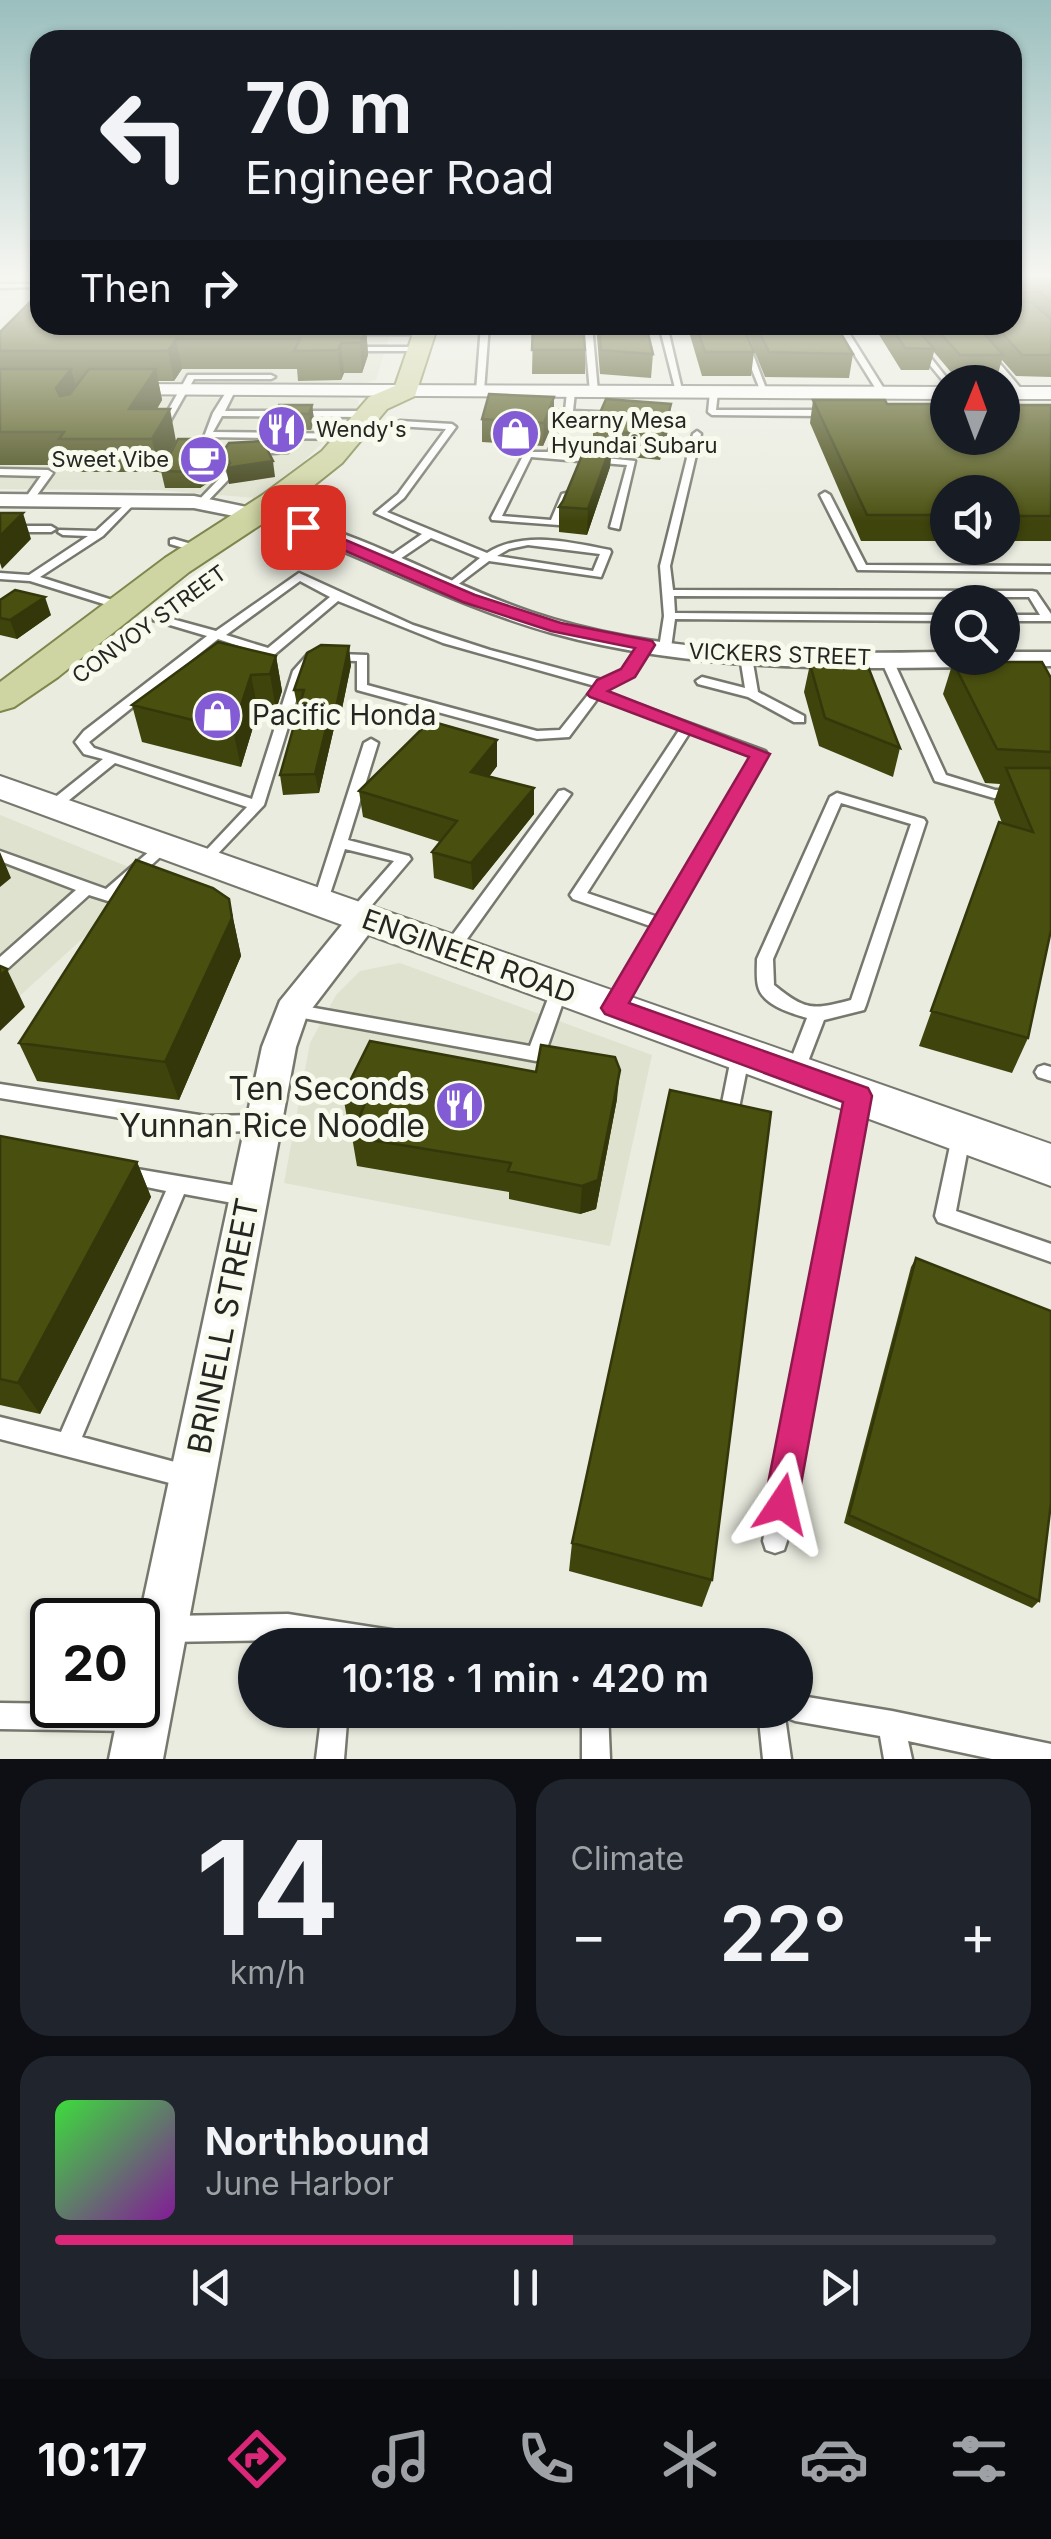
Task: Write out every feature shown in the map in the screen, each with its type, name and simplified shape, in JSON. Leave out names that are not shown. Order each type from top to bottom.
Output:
[{"type":"main road","points":[[367,444],[415,406],[406,391],[417,358]]},
{"type":"main road","name":"CONVOY STREET","points":[[0,699],[141,612],[190,594],[338,488],[367,444],[369,414],[378,403],[406,391]]},
{"type":"main road","name":"CONVOY STREET","points":[[0,731],[141,612],[188,546],[254,514],[367,444]]},
{"type":"main road","points":[[190,594],[190,579],[259,528],[262,519],[254,514]]},
{"type":"street","points":[[96,390],[231,390],[268,384],[570,402],[594,392],[654,398],[680,392],[713,402],[765,392],[930,392]]},
{"type":"street","points":[[1020,393],[1051,393]]},
{"type":"street","points":[[0,500],[198,502],[254,514]]},
{"type":"street","name":"VICKERS STREET","points":[[290,523],[448,589],[557,627],[656,646],[746,657],[1051,660]]},
{"type":"street","name":"ENGINEER ROAD","points":[[0,786],[1051,1164]]},
{"type":"street","name":"BRINELL STREET","points":[[140,1739],[280,1047],[292,1010],[347,912]]},
{"type":"lane","points":[[488,358],[492,398]]},
{"type":"lane","points":[[591,358],[594,392]]},
{"type":"lane","points":[[671,358],[680,392]]},
{"type":"lane","points":[[751,358],[765,392]]},
{"type":"lane","points":[[861,358],[882,392]]},
{"type":"lane","points":[[158,435],[191,377],[268,384],[279,359]]},
{"type":"lane","points":[[231,390],[207,436],[367,444],[452,428],[401,496],[380,513],[428,534],[489,558],[597,576],[606,552],[534,544],[507,546],[489,558],[448,589]]},
{"type":"lane","points":[[560,432],[570,402]]},
{"type":"lane","points":[[515,411],[570,402],[628,416]]},
{"type":"lane","points":[[204,860],[257,805],[299,671],[313,656],[364,658],[361,687],[538,735],[564,734],[600,689],[628,673],[656,646],[670,616],[666,594],[668,551],[713,402],[836,412]]},
{"type":"lane","points":[[217,412],[369,414]]},
{"type":"lane","points":[[198,502],[216,481],[212,466],[220,450]]},
{"type":"lane","points":[[198,502],[224,480],[218,466],[227,453],[285,450]]},
{"type":"lane","points":[[581,458],[555,523],[496,518],[528,454],[553,450],[581,458],[632,463],[616,527]]},
{"type":"lane","points":[[0,472],[48,472],[29,500]]},
{"type":"lane","points":[[825,495],[862,568],[1051,569]]},
{"type":"lane","points":[[32,578],[99,534],[133,500]]},
{"type":"lane","points":[[0,529],[99,534]]},
{"type":"lane","points":[[387,562],[428,534]]},
{"type":"lane","points":[[0,576],[32,578],[270,652],[336,597]]},
{"type":"lane","points":[[257,805],[89,750],[82,742],[299,576],[336,597],[477,653],[600,689],[760,754],[614,1008]]},
{"type":"lane","points":[[666,594],[930,594]]},
{"type":"lane","points":[[1020,594],[1032,594],[1048,618],[1020,618]]},
{"type":"lane","points":[[670,616],[930,618]]},
{"type":"lane","points":[[746,657],[752,694]]},
{"type":"lane","points":[[886,658],[940,778],[994,794],[1051,794]]},
{"type":"lane","points":[[702,682],[752,694],[799,719]]},
{"type":"lane","points":[[662,924],[578,896],[687,727]]},
{"type":"lane","points":[[347,912],[340,843],[371,743]]},
{"type":"lane","points":[[53,806],[113,758]]},
{"type":"lane","points":[[451,949],[564,794]]},
{"type":"lane","points":[[836,797],[919,822],[858,1005],[817,1016],[788,1006],[766,988],[765,959],[836,797]]},
{"type":"lane","points":[[340,843],[404,859],[347,912]]},
{"type":"lane","points":[[0,856],[108,896],[164,846]]},
{"type":"lane","points":[[0,966],[87,888]]},
{"type":"lane","points":[[292,1010],[536,1054],[560,988]]},
{"type":"lane","points":[[795,1072],[817,1016]]},
{"type":"lane","points":[[727,1124],[742,1053]]},
{"type":"lane","points":[[0,1092],[206,1124],[264,1122]]},
{"type":"lane","points":[[775,1541],[858,1096]]},
{"type":"lane","points":[[962,1132],[945,1216],[1051,1254]]},
{"type":"lane","points":[[107,1171],[249,1197]]},
{"type":"lane","points":[[67,1446],[178,1184]]},
{"type":"lane","points":[[0,1428],[192,1478]]},
{"type":"lane","points":[[162,1629],[292,1628]]},
{"type":"lane","points":[[813,1711],[1051,1758]]},
{"type":"lane","points":[[0,1716],[140,1739]]},
{"type":"lane","points":[[892,1724],[898,1759]]},
{"type":"lane","points":[[330,1759],[333,1728]]},
{"type":"lane","points":[[595,1728],[596,1759]]},
{"type":"lane","points":[[773,1728],[777,1759]]},
{"type":"shaded area","points":[[190,358],[383,358],[376,380],[361,384],[174,383]]},
{"type":"shaded area","points":[[18,397],[344,398],[358,400],[359,406],[302,463],[255,498],[157,490],[0,489],[0,416]]},
{"type":"shaded area","points":[[0,815],[151,876],[0,1014]]},
{"type":"shaded area","points":[[400,963],[652,1055],[610,1246],[284,1183],[310,1043],[336,995],[360,971]]},
{"type":"building","points":[[0,369],[71,369],[56,388],[60,396],[70,394],[89,369],[156,369],[129,409],[170,409],[152,439],[59,439],[64,432],[0,432]]},
{"type":"building","points":[[489,394],[554,397],[544,423],[482,419]]},
{"type":"building","points":[[606,399],[671,404],[662,437],[593,429]]},
{"type":"building","points":[[813,400],[930,404],[930,455],[1020,455],[1020,405],[1051,405],[1051,516],[1020,516],[1020,475],[930,475],[930,515],[867,515]]},
{"type":"building","points":[[279,405],[312,405],[309,414],[275,413]]},
{"type":"building","points":[[178,439],[213,439],[206,451],[211,462],[197,472],[161,471]]},
{"type":"building","points":[[263,441],[273,461],[226,468],[230,463],[224,450],[229,443]]},
{"type":"building","points":[[588,441],[612,443],[588,509],[559,507],[563,501]]},
{"type":"building","points":[[0,513],[23,513],[0,536]]},
{"type":"building","points":[[15,590],[45,597],[10,620],[0,618],[0,600]]},
{"type":"building","points":[[218,642],[276,656],[270,674],[251,675],[233,730],[132,705]]},
{"type":"building","points":[[321,645],[349,646],[336,708],[331,708],[315,774],[280,775],[304,690],[294,690],[307,653]]},
{"type":"building","points":[[1020,662],[1042,662],[1051,678],[1051,752],[997,749],[960,675],[1020,675]]},
{"type":"building","points":[[810,664],[867,664],[900,748],[825,718]]},
{"type":"building","points":[[430,721],[497,740],[471,772],[534,788],[471,863],[432,852],[457,821],[359,791]]},
{"type":"building","points":[[1006,768],[1051,768],[1051,930],[1028,1038],[931,1011],[999,822],[1033,832]]},
{"type":"building","points":[[136,860],[213,888],[229,899],[232,918],[165,1062],[19,1043]]},
{"type":"building","points":[[370,1041],[536,1072],[541,1045],[615,1057],[620,1070],[598,1180],[582,1186],[508,1171],[511,1163],[352,1137],[367,1098],[343,1095]]},
{"type":"building","points":[[670,1090],[771,1112],[712,1580],[572,1543]]},
{"type":"building","points":[[0,1136],[137,1162],[18,1383],[0,1379]]},
{"type":"building","points":[[916,1258],[1051,1311],[1051,1503],[1039,1601],[849,1515]]},
{"type":"place","name":"Wendy's","points":[[281,429]]},
{"type":"place","name":"Kearny Mesa Hyundai Subaru","points":[[516,433]]},
{"type":"place","name":"Sweet Vibe","points":[[204,459]]},
{"type":"place","name":"Pacific Honda","points":[[217,715]]},
{"type":"place","name":"Ten Seconds Yunnan Rice Noodle","points":[[460,1106]]},
{"type":"route","points":[[303,527],[469,598],[557,627],[646,645],[628,673],[604,684],[596,694],[760,754],[614,1008],[858,1096],[782,1504]]}]
